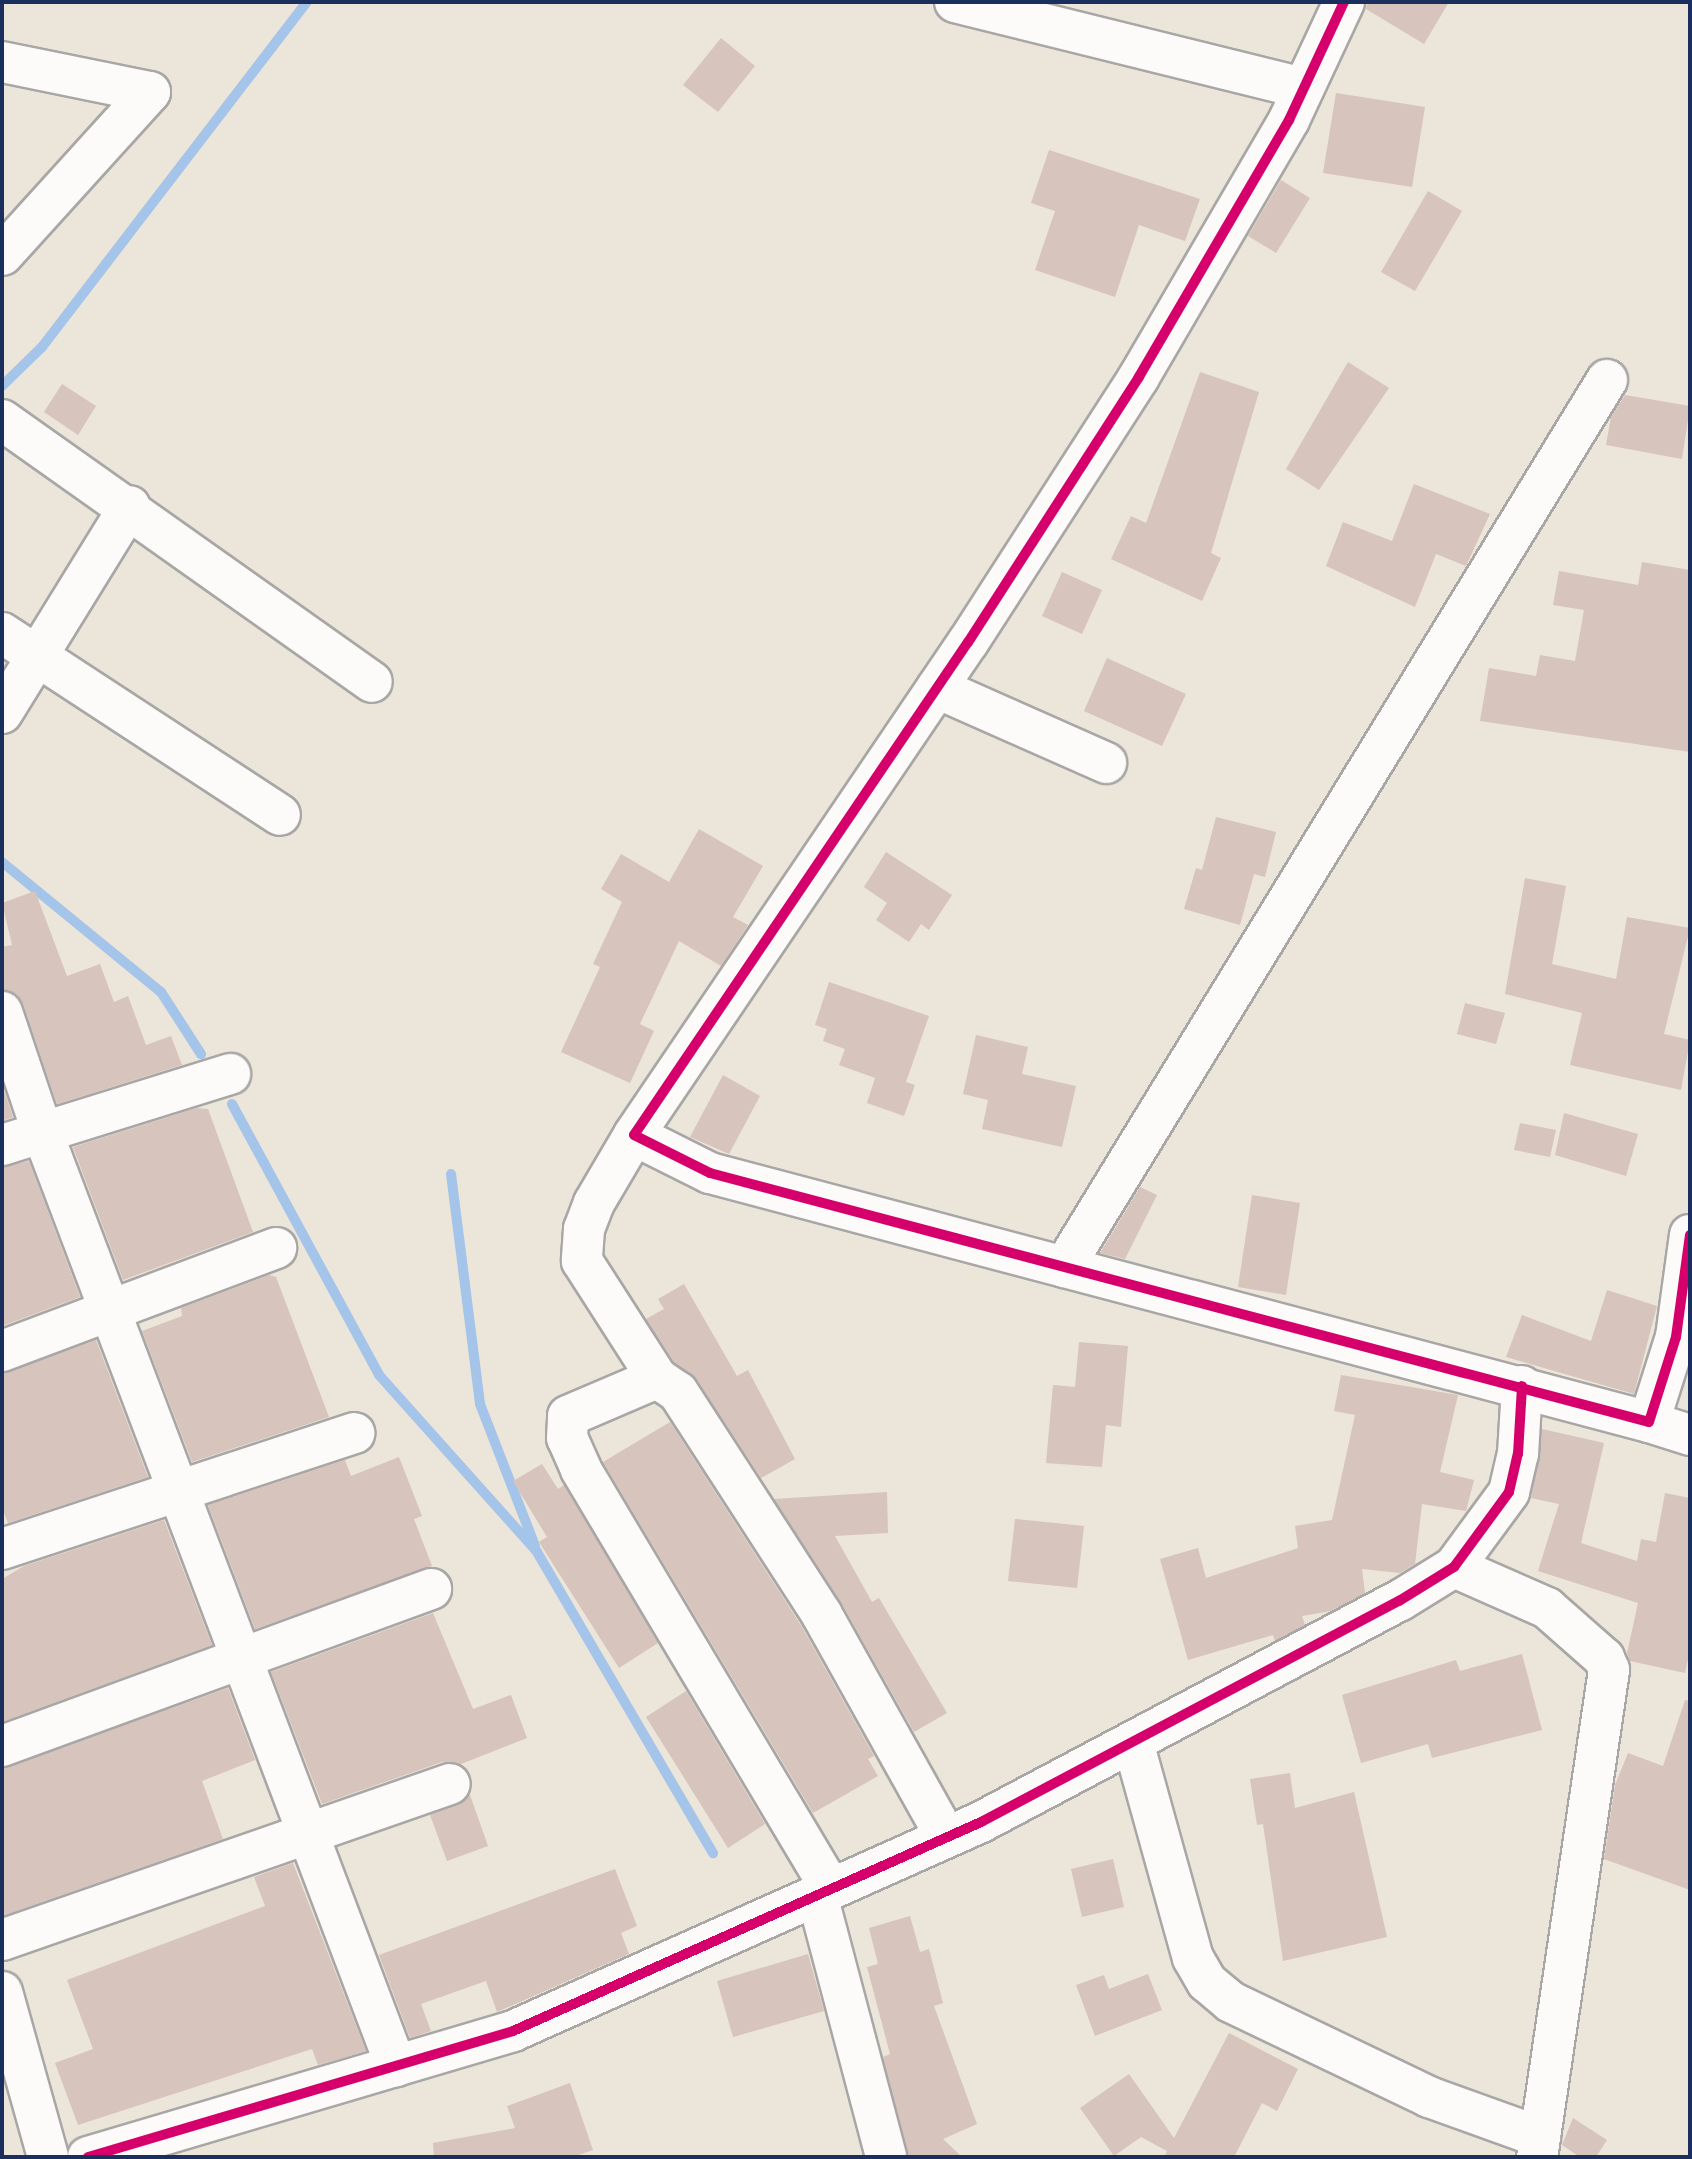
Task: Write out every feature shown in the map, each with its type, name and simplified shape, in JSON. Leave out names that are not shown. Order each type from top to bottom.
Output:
[{"type":"street","points":[[955,2],[1303,88]]},
{"type":"street","points":[[946,1837],[822,1615],[678,1392],[657,1378],[582,1261],[584,1229],[594,1203],[634,1135],[937,688],[1139,377],[1303,88],[1344,2]]},
{"type":"street","points":[[2,62],[150,92],[10,239]]},
{"type":"street","points":[[1064,1267],[1607,380]]},
{"type":"street","points":[[2,420],[130,506],[372,682]]},
{"type":"street","points":[[2,713],[130,506]]},
{"type":"street","points":[[2,633],[280,815]]},
{"type":"street","points":[[937,688],[1106,763]]},
{"type":"street","points":[[2,1012],[43,1134],[396,2066]]},
{"type":"street","points":[[2,1145],[230,1074]]},
{"type":"street","points":[[634,1135],[710,1173],[1522,1386],[1690,1435]]},
{"type":"street","points":[[1649,1422],[1676,1337],[1690,1235]]},
{"type":"street","points":[[2,1351],[111,1313],[276,1248]]},
{"type":"street","points":[[657,1378],[568,1416],[567,1438],[824,1892],[886,2157]]},
{"type":"street","points":[[88,2157],[513,2031],[946,1837],[1399,1601],[1454,1567],[1509,1492],[1518,1454],[1522,1386]]},
{"type":"street","points":[[2,1549],[180,1493],[354,1433]]},
{"type":"street","points":[[1133,1742],[1193,1958],[1207,1982],[1231,2002],[1539,2147],[1609,1670],[1604,1658],[1547,1608],[1454,1567]]},
{"type":"street","points":[[2,1746],[243,1662],[431,1589]]},
{"type":"street","points":[[2,1940],[450,1784]]},
{"type":"street","points":[[2,1992],[48,2157]]},
{"type":"building","points":[[1367,2],[1449,2],[1424,44],[1366,9]]},
{"type":"building","points":[[721,38],[755,66],[718,112],[683,85]]},
{"type":"building","points":[[1336,93],[1425,107],[1412,187],[1323,173]]},
{"type":"building","points":[[1049,150],[1200,199],[1185,241],[1139,225],[1115,297],[1035,270],[1055,211],[1031,203]]},
{"type":"building","points":[[1281,180],[1310,198],[1276,253],[1248,236]]},
{"type":"building","points":[[1428,191],[1462,211],[1415,291],[1381,272]]},
{"type":"building","points":[[1348,362],[1389,388],[1319,490],[1286,469]]},
{"type":"building","points":[[1200,372],[1259,392],[1211,553],[1221,558],[1202,601],[1111,559],[1131,516],[1146,523]]},
{"type":"building","points":[[62,384],[96,406],[78,435],[44,412]]},
{"type":"building","points":[[1625,395],[1690,406],[1682,459],[1606,445],[1611,417]]},
{"type":"building","points":[[1414,484],[1490,514],[1466,566],[1436,554],[1415,607],[1326,566],[1343,522],[1392,541]]},
{"type":"building","points":[[1642,562],[1690,570],[1690,752],[1480,721],[1489,668],[1536,676],[1540,655],[1575,661],[1584,610],[1553,605],[1559,571],[1638,585]]},
{"type":"building","points":[[1062,572],[1102,590],[1082,634],[1042,616]]},
{"type":"building","points":[[1107,658],[1186,694],[1162,746],[1084,711]]},
{"type":"building","points":[[1216,817],[1276,832],[1265,877],[1254,874],[1240,925],[1184,909],[1196,868],[1202,870]]},
{"type":"building","points":[[699,829],[763,866],[733,917],[748,925],[721,966],[679,941],[640,1024],[654,1031],[630,1083],[561,1052],[600,967],[593,964],[622,902],[601,889],[621,854],[669,882]]},
{"type":"building","points":[[886,852],[952,895],[929,930],[921,924],[909,942],[876,920],[887,903],[864,887]]},
{"type":"building","points":[[1525,878],[1566,886],[1552,964],[1616,979],[1627,917],[1690,928],[1664,1034],[1690,1040],[1681,1090],[1570,1065],[1582,1013],[1505,994]]},
{"type":"building","points":[[35,891],[67,976],[100,964],[114,1002],[128,996],[146,1045],[171,1036],[182,1065],[57,1104],[23,1004],[17,994],[2,990],[2,947],[12,945],[2,903]]},
{"type":"building","points":[[829,982],[929,1016],[906,1082],[915,1085],[904,1116],[867,1103],[875,1078],[839,1065],[845,1049],[823,1041],[827,1029],[815,1025]]},
{"type":"building","points":[[1465,1003],[1505,1013],[1496,1044],[1457,1034]]},
{"type":"building","points":[[976,1035],[1028,1047],[1022,1074],[1076,1086],[1062,1147],[982,1129],[988,1100],[963,1094]]},
{"type":"building","points":[[723,1075],[760,1096],[729,1154],[690,1137]]},
{"type":"building","points":[[2,1084],[13,1117],[2,1121]]},
{"type":"building","points":[[197,1108],[208,1109],[253,1232],[123,1280],[73,1147]]},
{"type":"building","points":[[1564,1113],[1638,1134],[1626,1176],[1555,1155]]},
{"type":"building","points":[[1520,1123],[1556,1130],[1550,1157],[1514,1150]]},
{"type":"building","points":[[29,1161],[80,1297],[2,1326],[2,1167]]},
{"type":"building","points":[[1140,1187],[1157,1195],[1125,1259],[1100,1253]]},
{"type":"building","points":[[1252,1195],[1300,1203],[1286,1295],[1238,1287]]},
{"type":"building","points":[[269,1275],[276,1277],[329,1417],[192,1462],[142,1331],[182,1316],[181,1308]]},
{"type":"building","points":[[684,1284],[737,1376],[748,1370],[795,1459],[761,1478],[697,1380],[674,1362],[646,1319],[664,1309],[658,1299]]},
{"type":"building","points":[[1607,1290],[1657,1306],[1634,1394],[1506,1357],[1522,1315],[1591,1341]]},
{"type":"building","points":[[96,1340],[148,1477],[8,1523],[2,1508],[2,1373]]},
{"type":"building","points":[[1079,1342],[1128,1346],[1121,1427],[1106,1425],[1102,1467],[1046,1463],[1053,1385],[1075,1387]]},
{"type":"building","points":[[1341,1375],[1458,1395],[1440,1472],[1474,1480],[1466,1511],[1422,1504],[1415,1564],[1400,1573],[1362,1569],[1365,1593],[1331,1611],[1302,1616],[1305,1625],[1275,1641],[1273,1635],[1188,1660],[1160,1559],[1198,1548],[1206,1578],[1298,1548],[1295,1526],[1332,1520],[1355,1415],[1334,1411]]},
{"type":"building","points":[[670,1422],[802,1627],[874,1756],[868,1759],[878,1776],[813,1813],[603,1462]]},
{"type":"building","points":[[1542,1429],[1604,1443],[1581,1543],[1637,1561],[1641,1539],[1656,1542],[1665,1493],[1690,1498],[1690,1650],[1685,1673],[1630,1661],[1627,1653],[1638,1603],[1538,1571],[1559,1504],[1531,1498]]},
{"type":"building","points":[[399,1457],[422,1516],[414,1519],[432,1566],[255,1629],[208,1505],[345,1460],[351,1476]]},
{"type":"building","points":[[542,1464],[558,1489],[564,1485],[658,1643],[619,1668],[539,1542],[547,1537],[513,1481]]},
{"type":"building","points":[[887,1492],[888,1533],[835,1536],[872,1602],[879,1598],[947,1713],[914,1732],[842,1604],[774,1499]]},
{"type":"building","points":[[1015,1519],[1084,1526],[1077,1588],[1008,1581]]},
{"type":"building","points":[[164,1520],[212,1645],[2,1722],[2,1579],[24,1566]]},
{"type":"building","points":[[433,1613],[473,1709],[511,1695],[527,1738],[461,1764],[442,1762],[322,1804],[271,1672]]},
{"type":"building","points":[[1522,1654],[1542,1730],[1432,1758],[1428,1744],[1361,1763],[1342,1695],[1456,1660],[1460,1671]]},
{"type":"building","points":[[228,1688],[255,1760],[202,1781],[223,1839],[2,1916],[2,1768]]},
{"type":"building","points":[[686,1691],[765,1824],[728,1848],[646,1717]]},
{"type":"building","points":[[1685,1700],[1690,1701],[1690,1890],[1604,1859],[1615,1785],[1628,1753],[1663,1766]]},
{"type":"building","points":[[1290,1773],[1295,1808],[1354,1792],[1387,1937],[1283,1961],[1263,1824],[1257,1825],[1250,1779]]},
{"type":"building","points":[[470,1795],[488,1846],[447,1861],[430,1815],[458,1805]]},
{"type":"building","points":[[1113,1859],[1124,1907],[1082,1917],[1071,1869]]},
{"type":"building","points":[[293,1863],[366,2051],[318,2065],[312,2049],[78,2125],[55,2063],[93,2049],[67,1980],[265,1906],[254,1877]]},
{"type":"building","points":[[615,1869],[637,1926],[621,1933],[629,1954],[497,2012],[486,1981],[421,2004],[431,2031],[410,2038],[379,1955]]},
{"type":"building","points":[[910,1916],[920,1952],[929,1949],[943,2003],[934,2006],[977,2124],[943,2139],[962,2157],[908,2157],[883,2057],[890,2054],[867,1967],[878,1964],[869,1928]]},
{"type":"building","points":[[808,1954],[824,2011],[733,2037],[717,1981]]},
{"type":"building","points":[[1148,1974],[1162,2010],[1095,2036],[1076,1985],[1104,1975],[1109,1989]]},
{"type":"building","points":[[1229,2033],[1298,2069],[1277,2111],[1262,2103],[1234,2157],[1164,2157],[1167,2151],[1141,2137],[1114,2156],[1080,2108],[1129,2074],[1174,2138]]},
{"type":"building","points":[[570,2083],[593,2150],[573,2157],[434,2157],[433,2143],[515,2128],[507,2106]]},
{"type":"building","points":[[1573,2118],[1607,2140],[1596,2157],[1580,2157],[1562,2145]]},
{"type":"waterway","points":[[2,386],[42,347],[307,2]]},
{"type":"waterway","points":[[2,862],[161,992],[201,1054]]},
{"type":"waterway","points":[[232,1104],[379,1375],[537,1552],[713,1853]]},
{"type":"waterway","points":[[451,1174],[480,1404],[535,1546]]},
{"type":"cycle path","points":[[1344,2],[1289,120],[1139,377],[968,642],[634,1135],[710,1173],[1649,1422],[1676,1337],[1690,1235]]},
{"type":"cycle path","points":[[88,2157],[513,2031],[981,1822],[1399,1601],[1454,1567],[1509,1492],[1518,1454],[1522,1386]]}]
